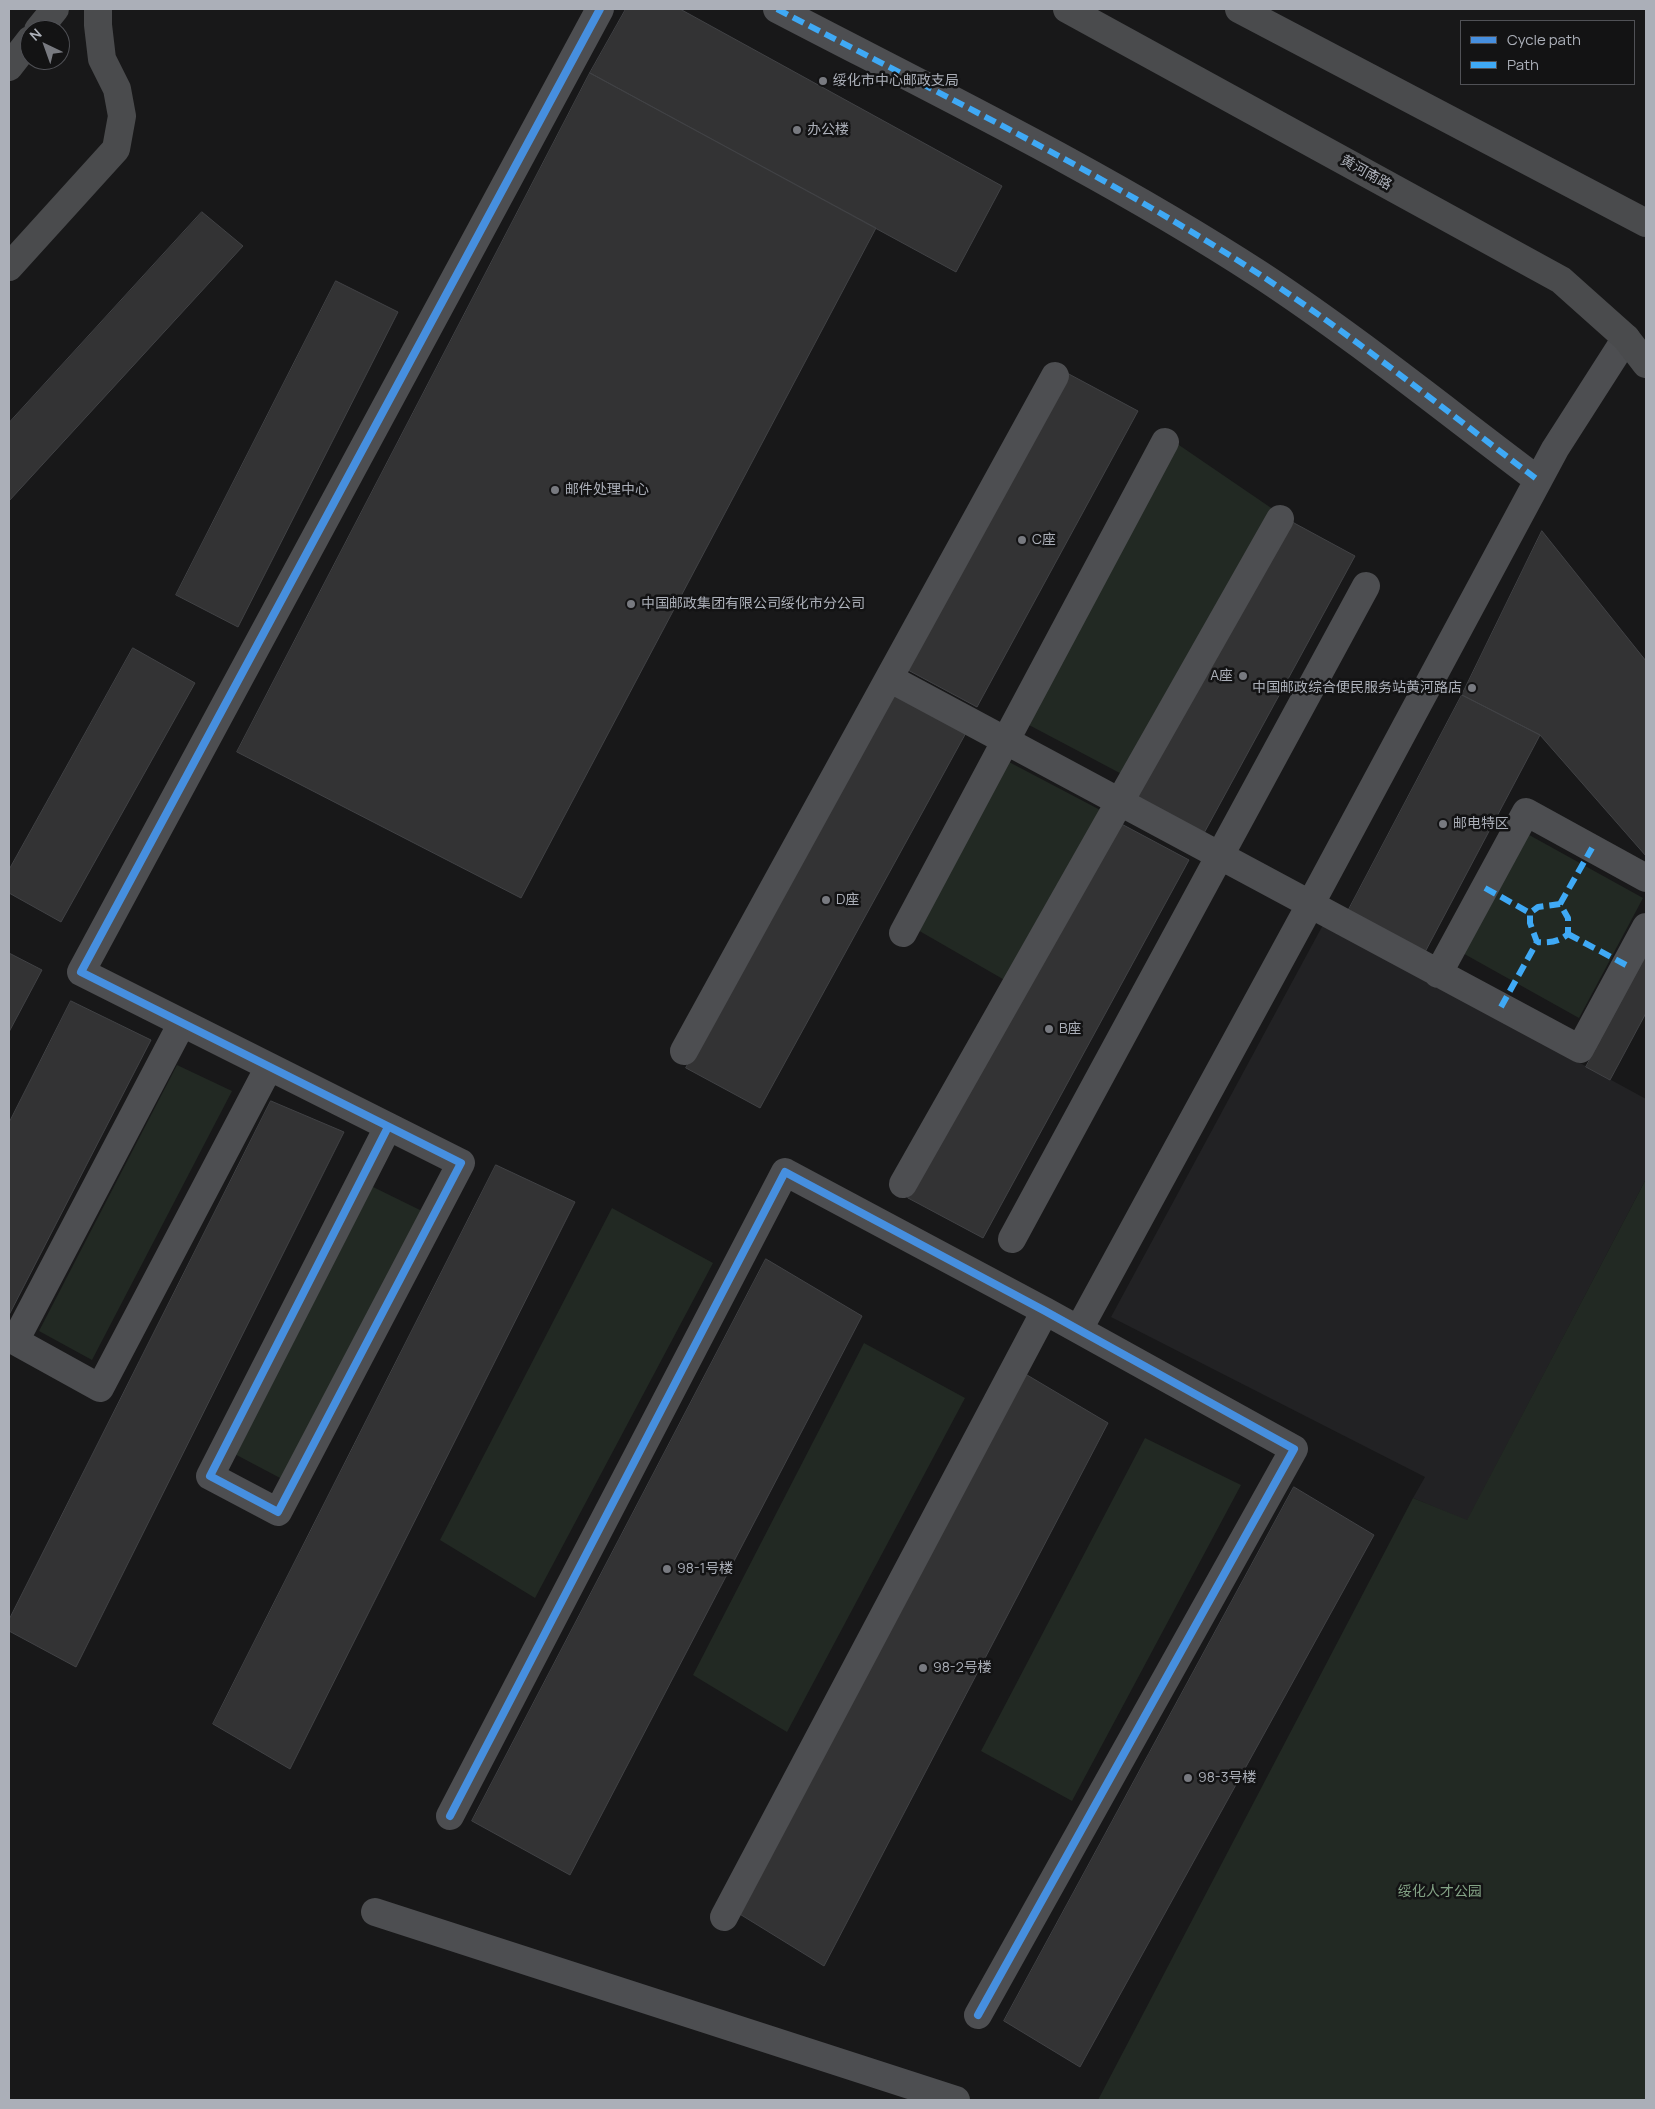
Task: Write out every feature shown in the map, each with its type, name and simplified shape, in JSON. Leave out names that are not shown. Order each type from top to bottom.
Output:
[{"type":"main road","points":[[46,20],[55,9]]},
{"type":"main road","points":[[9,266],[116,149],[122,116],[117,89],[102,59],[98,9]]},
{"type":"main road","name":"黄河南路","points":[[1067,9],[1561,280],[1626,338],[1646,364]]},
{"type":"main road","points":[[1239,9],[1646,223]]},
{"type":"main road","points":[[9,66],[20,52]]},
{"type":"street","points":[[388,1127],[210,1476],[278,1512],[461,1163],[81,972],[600,9]]},
{"type":"street","points":[[777,9],[1108,181],[1187,229],[1259,274],[1336,327],[1538,480]]},
{"type":"street","points":[[1079,1329],[1555,449],[1626,338]]},
{"type":"street","points":[[684,1051],[1055,376]]},
{"type":"street","points":[[903,933],[1165,442]]},
{"type":"street","points":[[903,1184],[1280,519]]},
{"type":"street","points":[[1012,1240],[1366,586]]},
{"type":"street","points":[[889,678],[1580,1050],[1646,927]]},
{"type":"street","points":[[1438,974],[1526,812],[1646,878]]},
{"type":"street","points":[[182,1023],[15,1341],[100,1388],[269,1067]]},
{"type":"street","points":[[450,1816],[785,1172],[1079,1329],[1294,1449],[978,2015]]},
{"type":"street","points":[[724,1917],[1045,1311]]},
{"type":"street","points":[[374,1912],[956,2100]]},
{"type":"shaded area","points":[[1324,923],[1646,1099],[1646,1179],[1467,1521],[1413,1498],[1425,1477],[1111,1317]]},
{"type":"green space","points":[[1176,443],[1280,514],[1133,780],[1029,725]]},
{"type":"green space","points":[[1009,762],[1104,812],[1008,982],[916,929]]},
{"type":"green space","points":[[1522,831],[1643,898],[1579,1018],[1459,951]]},
{"type":"green space","points":[[177,1065],[232,1091],[92,1360],[39,1331]]},
{"type":"green space","name":"绥化人才公园","points":[[1646,1179],[1646,2100],[1098,2100],[1413,1498],[1467,1520]]},
{"type":"green space","points":[[367,1184],[422,1211],[282,1479],[229,1451]]},
{"type":"green space","points":[[612,1208],[713,1263],[535,1598],[440,1540]]},
{"type":"green space","points":[[864,1343],[965,1398],[787,1732],[693,1675]]},
{"type":"green space","points":[[1145,1438],[1241,1485],[1072,1801],[981,1751]]},
{"type":"building","name":"办公楼","points":[[626,9],[680,9],[1002,186],[956,272],[590,73]]},
{"type":"building","name":"邮件处理中心","points":[[590,73],[876,228],[521,898],[237,752]]},
{"type":"building","points":[[202,212],[243,246],[9,501],[9,423]]},
{"type":"building","points":[[336,281],[398,312],[238,627],[176,595]]},
{"type":"building","name":"C座","points":[[1067,373],[1138,411],[977,707],[906,669]]},
{"type":"building","name":"A座","points":[[1283,517],[1355,556],[1203,835],[1131,795]]},
{"type":"building","points":[[1542,531],[1646,661],[1646,856],[1540,735],[1462,695]]},
{"type":"building","points":[[133,648],[195,683],[61,922],[9,893],[9,870]]},
{"type":"building","name":"D座","points":[[892,691],[967,731],[760,1108],[686,1068]]},
{"type":"building","name":"邮电特区","points":[[1462,695],[1540,735],[1424,954],[1347,913]]},
{"type":"building","name":"B座","points":[[1114,820],[1189,860],[983,1238],[908,1198]]},
{"type":"building","points":[[9,953],[42,970],[9,1032]]},
{"type":"building","points":[[1646,956],[1646,1013],[1610,1080],[1586,1067]]},
{"type":"building","points":[[71,1001],[151,1040],[9,1315],[9,1123]]},
{"type":"building","points":[[271,1101],[344,1132],[76,1667],[9,1631],[9,1620]]},
{"type":"building","points":[[496,1165],[575,1202],[290,1769],[213,1724]]},
{"type":"building","name":"98-1号楼","points":[[766,1259],[862,1316],[570,1875],[472,1821]]},
{"type":"building","name":"98-2号楼","points":[[1022,1372],[1108,1423],[824,1966],[738,1913]]},
{"type":"building","name":"98-3号楼","points":[[1294,1487],[1374,1535],[1080,2067],[1004,2021]]},
{"type":"marked path","points":[[777,9],[1021,136],[1142,202],[1201,237],[1330,323],[1538,480]]},
{"type":"marked path","points":[[1560,904],[1592,848]]},
{"type":"marked path","points":[[1485,888],[1530,913]]},
{"type":"marked path","points":[[1501,1007],[1537,942],[1530,923],[1530,913],[1538,907],[1560,904],[1568,918],[1568,934],[1554,941],[1537,942]]},
{"type":"marked path","points":[[1568,934],[1626,965]]},
{"type":"cycle path","points":[[388,1127],[210,1476],[278,1512],[461,1163],[81,972],[600,9]]},
{"type":"cycle path","points":[[450,1816],[785,1172],[1045,1311],[1294,1449],[978,2015]]},
{"type":"place","name":"绥化市中心邮政支局","points":[[823,81]]},
{"type":"place","name":"办公楼","points":[[797,130]]},
{"type":"place","name":"邮件处理中心","points":[[555,490]]},
{"type":"place","name":"C座","points":[[1022,540]]},
{"type":"place","name":"中国邮政集团有限公司绥化市分公司","points":[[631,604]]},
{"type":"place","name":"A座","points":[[1243,676]]},
{"type":"place","name":"中国邮政综合便民服务站黄河路店","points":[[1472,688]]},
{"type":"place","name":"邮电特区","points":[[1443,824]]},
{"type":"place","name":"D座","points":[[826,900]]},
{"type":"place","name":"B座","points":[[1049,1029]]},
{"type":"place","name":"98-1号楼","points":[[667,1569]]},
{"type":"place","name":"98-2号楼","points":[[923,1668]]},
{"type":"place","name":"98-3号楼","points":[[1188,1778]]}]
